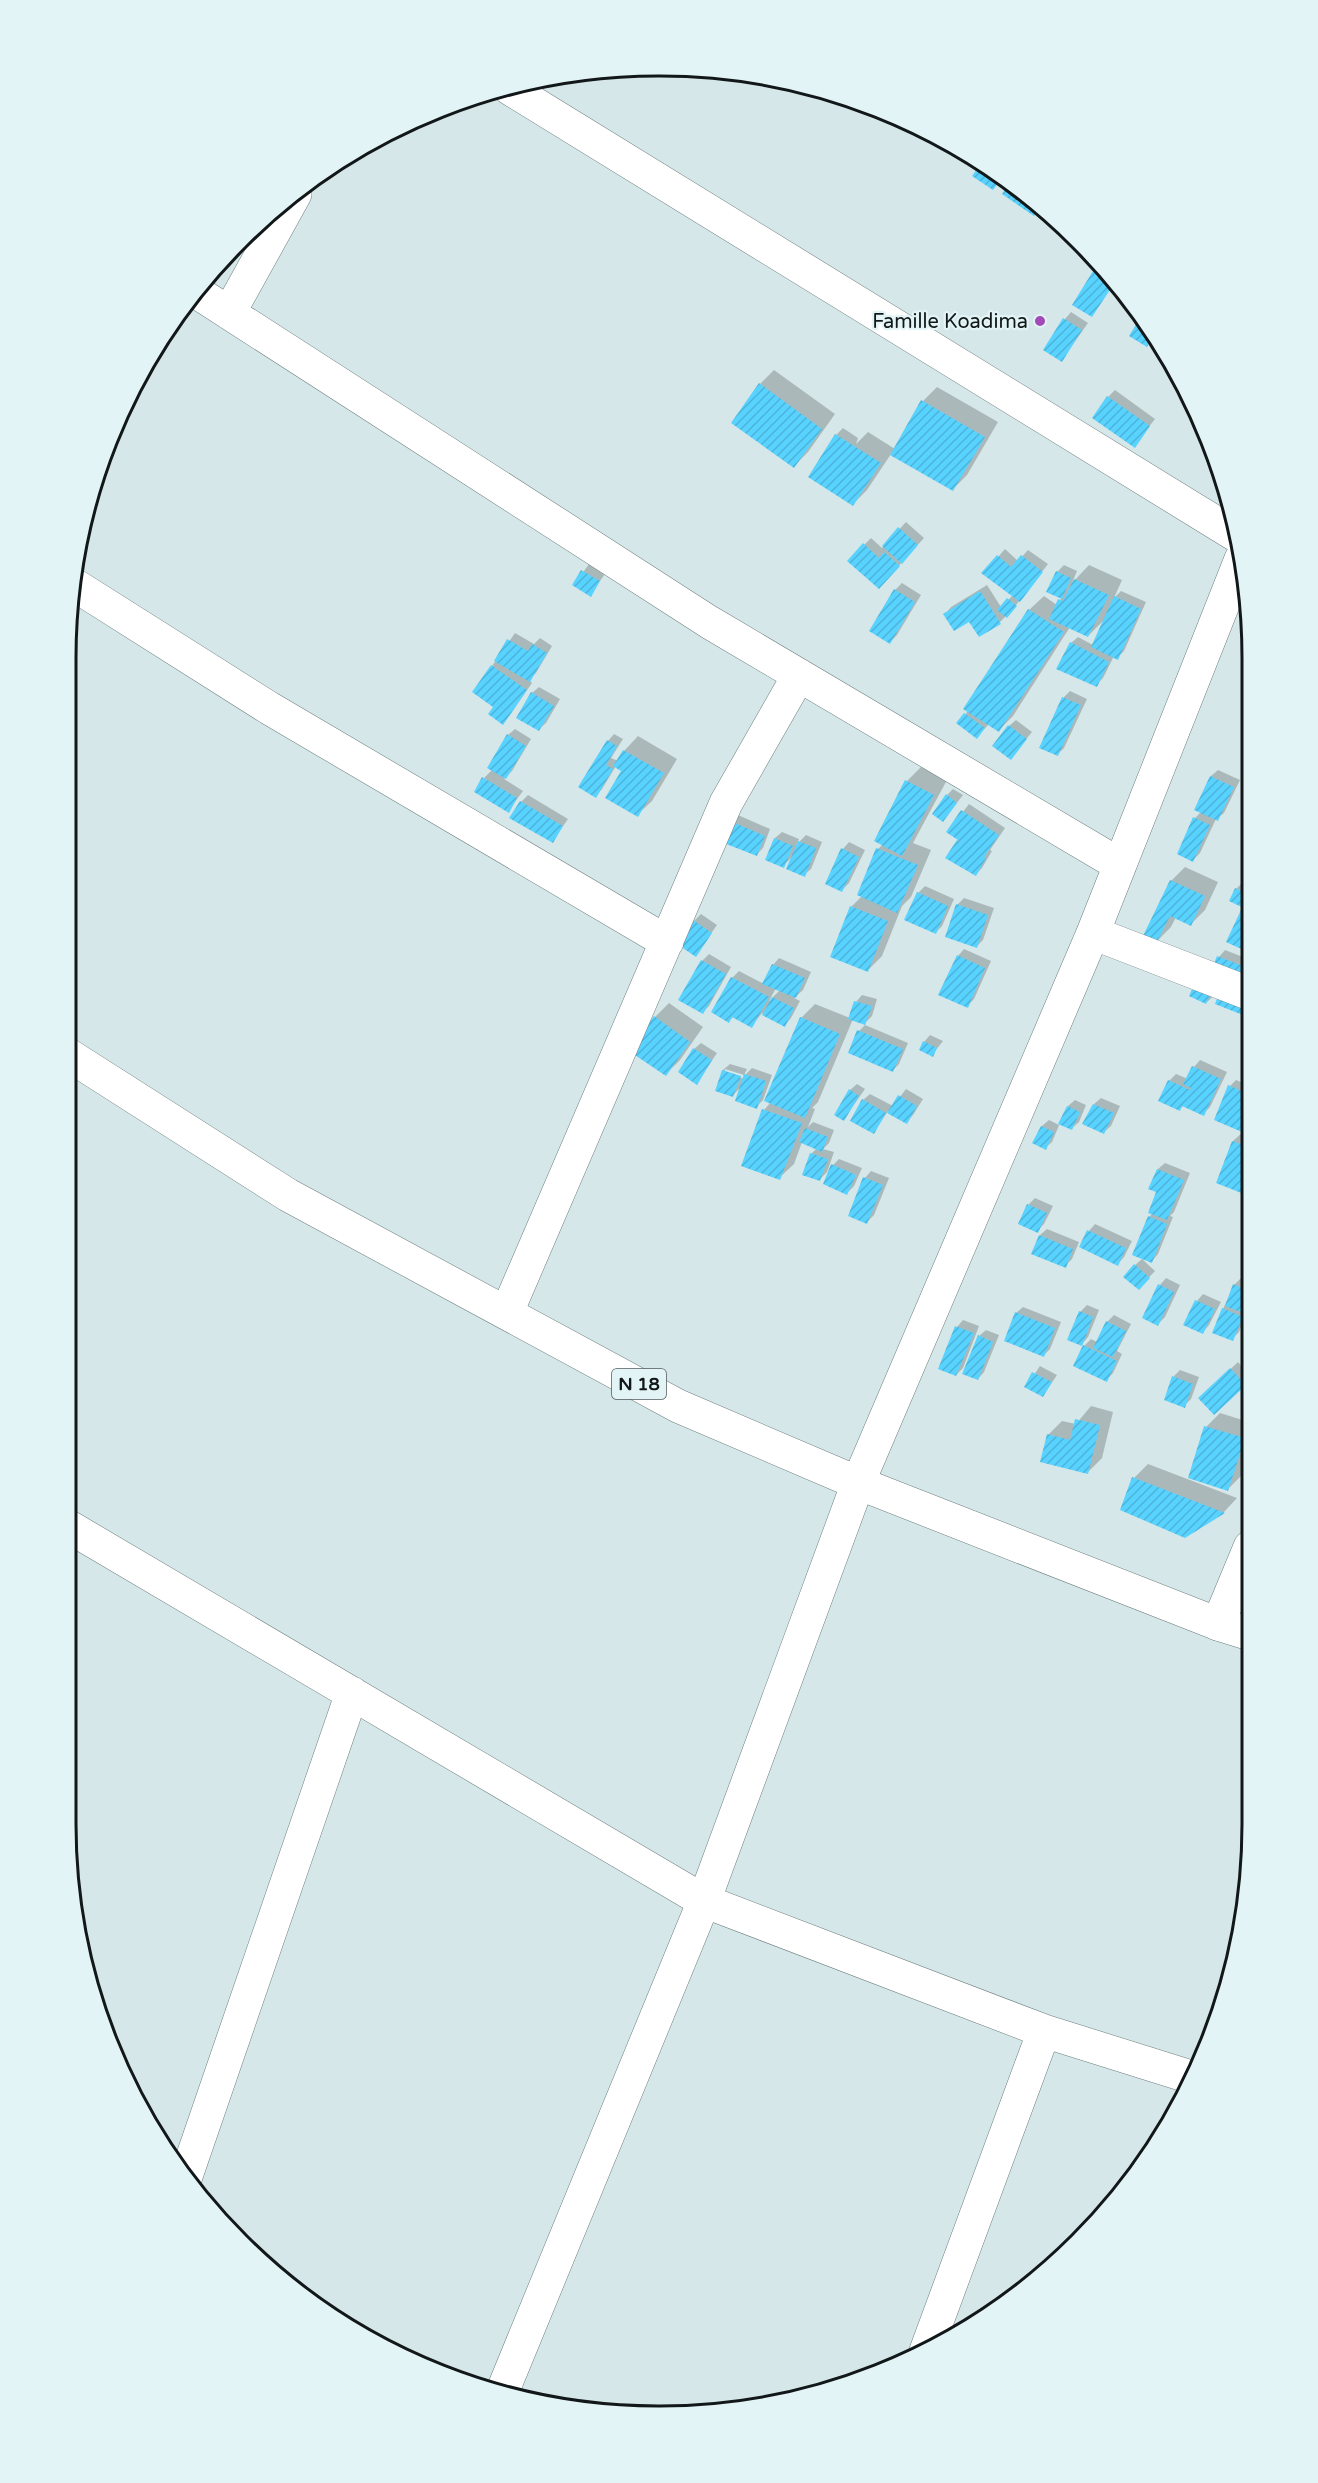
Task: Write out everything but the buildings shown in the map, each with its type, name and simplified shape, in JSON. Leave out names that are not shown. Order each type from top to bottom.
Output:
[{"type":"street","points":[[519,94],[1227,529]]},
{"type":"street","points":[[229,313],[284,213]]},
{"type":"street","points":[[203,296],[709,622],[1120,865]]},
{"type":"street","points":[[505,2386],[704,1901],[858,1483],[1093,933],[1235,574]]},
{"type":"street","points":[[81,589],[269,708],[667,942]]},
{"type":"street","points":[[507,1312],[726,803],[799,675]]},
{"type":"street","points":[[1093,933],[1242,991]]},
{"type":"street","name":"N 18","points":[[76,1060],[288,1195],[678,1406],[858,1483],[1242,1632]]},
{"type":"street","points":[[76,1531],[704,1901],[1044,2031],[1184,2075]]},
{"type":"street","points":[[1218,1624],[1242,1566]]},
{"type":"street","points":[[189,2168],[352,1693]]},
{"type":"street","points":[[931,2339],[1044,2031]]},
{"type":"place","name":"Famille Koadima","points":[[1040,321]]}]
